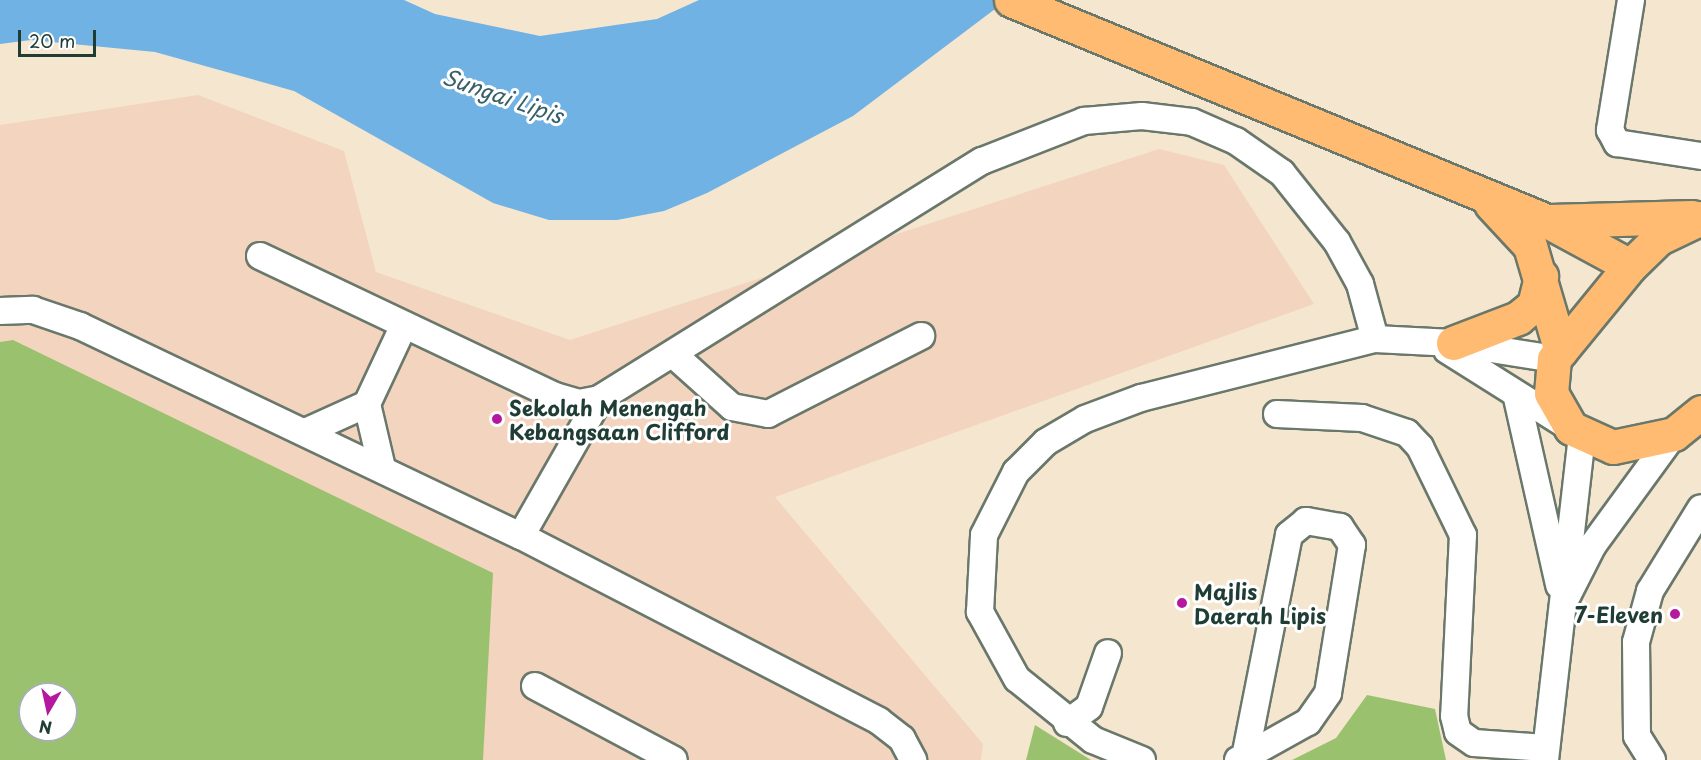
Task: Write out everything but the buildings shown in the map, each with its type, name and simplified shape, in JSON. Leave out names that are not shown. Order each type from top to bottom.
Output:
[{"type":"main road","points":[[1011,0],[1485,199],[1547,221],[1630,266]]},
{"type":"main road","points":[[1485,199],[1530,246],[1541,276],[1558,355],[1551,393],[1576,432],[1632,447],[1674,434],[1701,412]]},
{"type":"main road","points":[[1547,221],[1701,218]]},
{"type":"main road","points":[[1558,355],[1630,266],[1659,238],[1701,218]]},
{"type":"main road","points":[[1442,343],[1518,318],[1534,305],[1541,276]]},
{"type":"street","points":[[1631,0],[1610,130],[1617,143],[1701,156]]},
{"type":"street","points":[[260,255],[404,326],[555,396],[579,403],[599,399],[674,355],[982,161],[1084,122],[1142,116],[1192,122],[1236,141],[1282,173],[1337,242],[1360,284],[1375,339]]},
{"type":"street","points":[[0,311],[33,310],[80,326],[382,468],[520,536],[879,721],[902,739],[914,760]]},
{"type":"street","points":[[382,468],[367,404],[404,326]]},
{"type":"street","points":[[674,355],[732,406],[768,414],[921,336]]},
{"type":"street","points":[[1142,760],[1067,723],[1017,679],[980,612],[984,535],[1016,472],[1046,442],[1085,419],[1141,398],[1375,339],[1442,343],[1558,355]]},
{"type":"street","points":[[1277,414],[1362,418],[1407,433],[1420,447],[1463,535],[1454,716],[1458,732],[1474,742],[1546,754],[1576,432],[1517,398],[1487,371],[1442,343]]},
{"type":"street","points":[[1517,398],[1547,551],[1561,602]]},
{"type":"street","points":[[520,536],[599,399]]},
{"type":"street","points":[[305,432],[367,404]]},
{"type":"street","points":[[1561,602],[1593,545],[1674,434]]},
{"type":"street","points":[[1652,760],[1637,736],[1636,642],[1650,591],[1701,508]]},
{"type":"street","points":[[1306,521],[1340,527],[1352,545],[1328,693],[1308,722],[1241,759],[1289,535],[1306,521]]},
{"type":"street","points":[[1067,723],[1089,707],[1108,652]]},
{"type":"street","points":[[535,686],[674,760]]},
{"type":"shaded area","name":"Sekolah Menengah Kebangsaan Clifford","points":[[198,95],[344,151],[376,272],[570,340],[1159,149],[1224,165],[1314,304],[775,497],[983,744],[981,760],[0,760],[0,125]]},
{"type":"green space","points":[[13,340],[493,573],[483,760],[0,760],[0,342]]},
{"type":"green space","points":[[1367,695],[1435,709],[1446,760],[1292,760],[1336,738]]},
{"type":"green space","points":[[1035,725],[1091,760],[1026,760]]},
{"type":"water","name":"Sungai Lipis","points":[[0,0],[404,0],[435,14],[540,36],[657,19],[699,0],[1007,0],[853,116],[707,193],[664,211],[617,220],[549,220],[493,203],[294,91],[155,52],[31,40],[0,44]]},
{"type":"place","name":"Sekolah Menengah Kebangsaan Clifford","points":[[497,419]]},
{"type":"place","name":"Majlis Daerah Lipis","points":[[1182,603]]},
{"type":"place","name":"7-Eleven","points":[[1675,614]]}]
